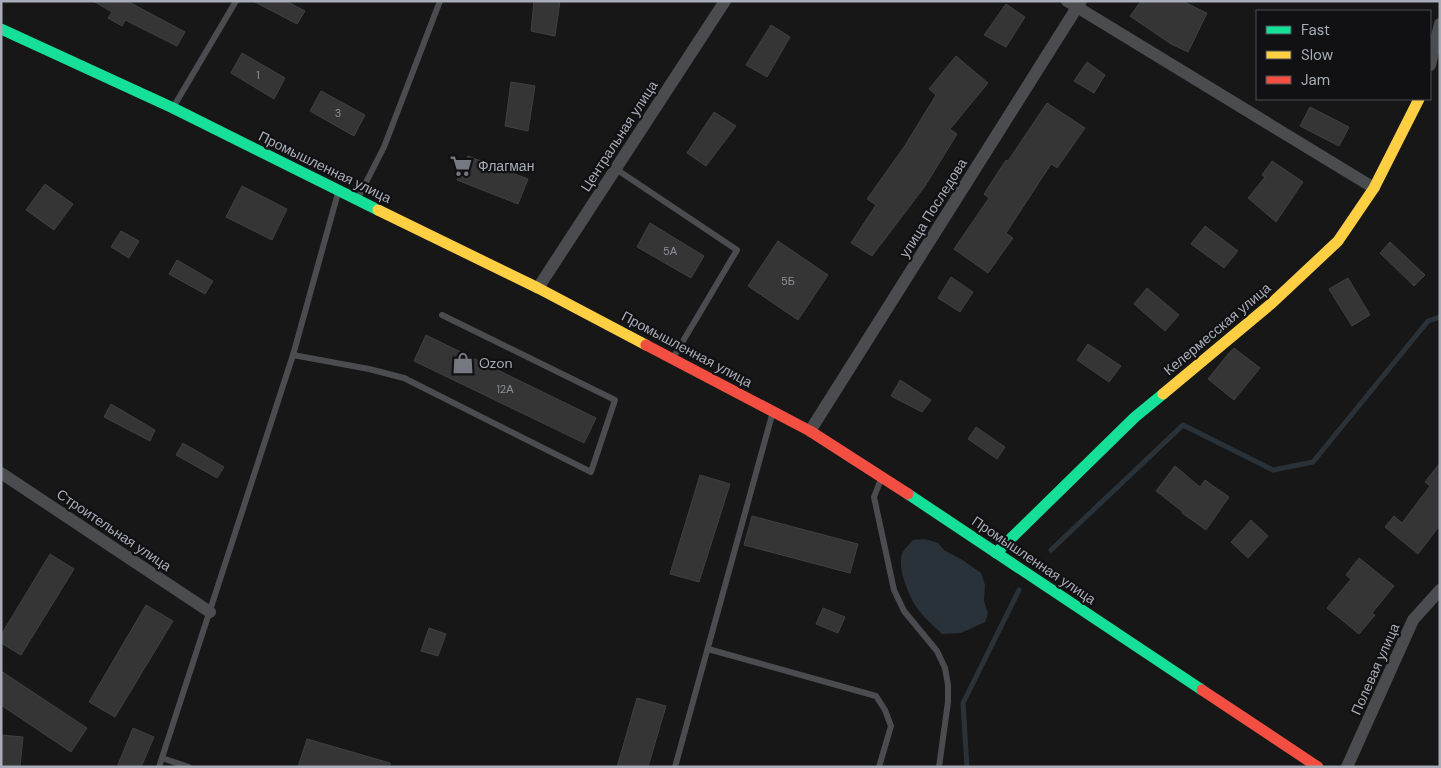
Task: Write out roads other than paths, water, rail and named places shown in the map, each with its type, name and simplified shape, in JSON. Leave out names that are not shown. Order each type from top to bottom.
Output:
[{"type":"main road","name":"Промышленная улица","points":[[1,29],[173,108],[339,192],[538,288],[810,431],[1318,767]]},
{"type":"main road","name":"Келермесская улица","points":[[996,553],[1135,417],[1272,303],[1338,241],[1374,188],[1418,100]]},
{"type":"street","name":"Центральная улица","points":[[538,288],[726,1]]},
{"type":"street","points":[[1075,3],[1374,188]]},
{"type":"street","name":"улица Последова","points":[[810,431],[1075,3]]},
{"type":"street","points":[[1431,61],[1440,24]]},
{"type":"street","name":"Строительная улица","points":[[1,473],[210,612]]},
{"type":"street","name":"Полевая улица","points":[[1347,767],[1413,620],[1440,590]]},
{"type":"lane","points":[[173,108],[236,1]]},
{"type":"lane","points":[[357,200],[384,146],[440,1]]},
{"type":"lane","points":[[616,169],[737,250],[673,359]]},
{"type":"lane","points":[[159,767],[293,355],[339,192]]},
{"type":"lane","points":[[293,355],[369,369],[404,378],[591,472],[615,400],[442,315]]},
{"type":"lane","points":[[675,767],[773,412]]},
{"type":"lane","points":[[882,478],[874,497],[894,590],[904,611],[937,651],[946,668],[948,702],[939,767]]},
{"type":"lane","points":[[708,649],[876,696],[886,710],[891,726],[879,767]]},
{"type":"lane","points":[[162,758],[189,767]]},
{"type":"waterway","points":[[1051,550],[1183,425],[1273,470],[1313,462],[1428,321],[1440,317]]},
{"type":"waterway","points":[[967,767],[963,703],[1019,590]]},
{"type":"place","name":"Флагман","points":[[461,166]]},
{"type":"place","name":"Ozon","points":[[463,363]]}]
